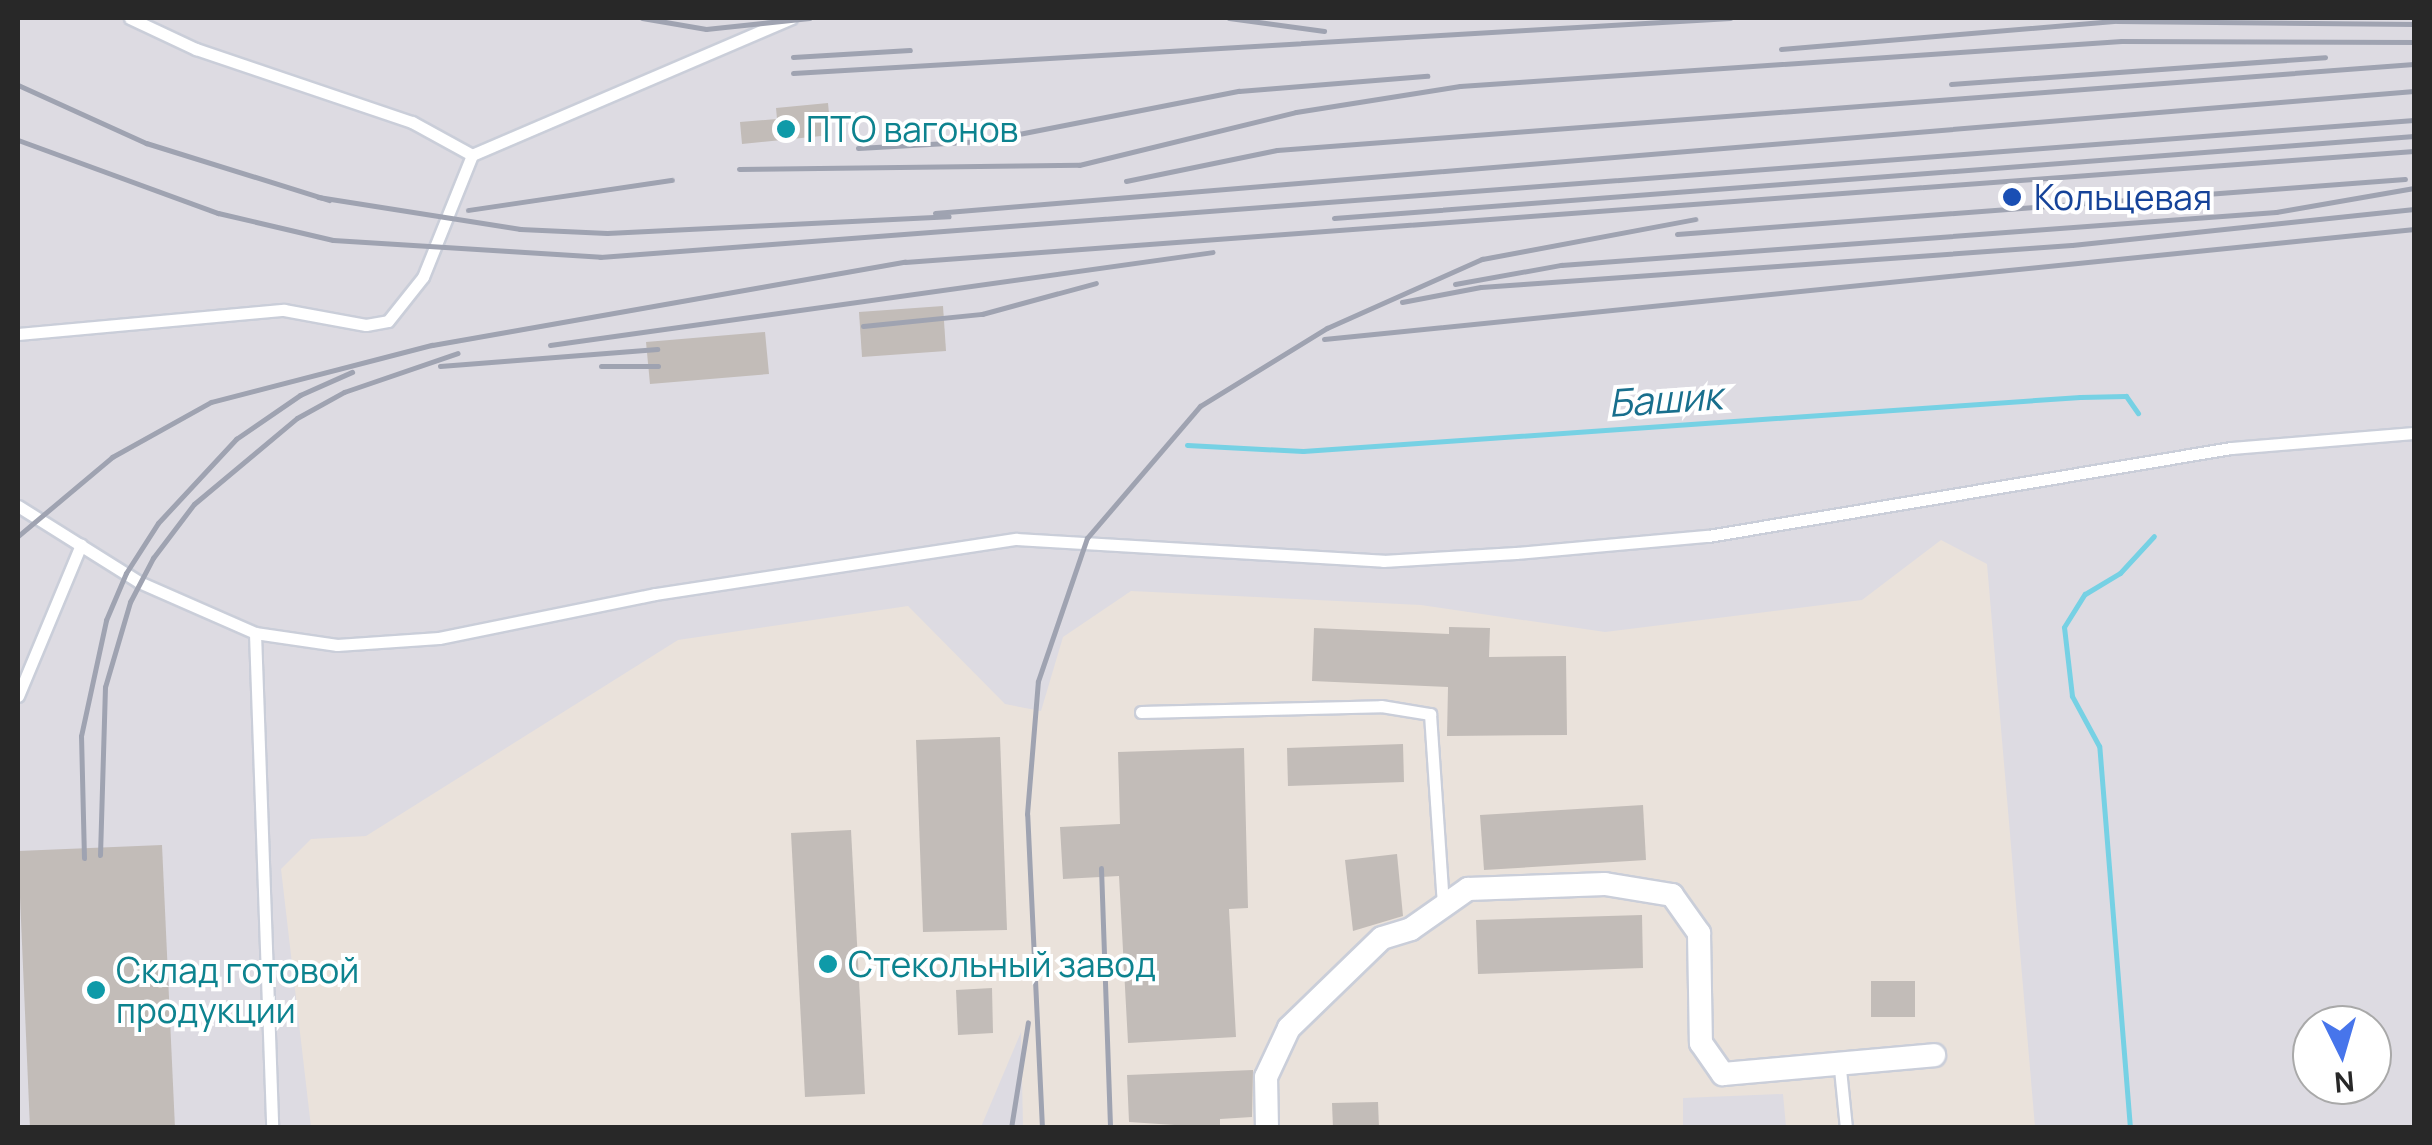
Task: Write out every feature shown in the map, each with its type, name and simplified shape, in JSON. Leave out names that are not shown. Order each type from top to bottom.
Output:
[{"type":"street","points":[[1267,1128],[1266,1077],[1289,1028],[1382,938],[1443,907],[1468,889],[1605,884],[1672,895],[1698,933],[1701,1043],[1723,1074],[1840,1070],[1934,1055]]},
{"type":"lane","points":[[130,18],[196,48],[412,122],[472,155]]},
{"type":"lane","points":[[18,334],[284,310],[366,325],[388,321],[423,278],[472,155],[792,18]]},
{"type":"lane","points":[[18,506],[140,582],[255,633],[338,645],[440,638],[656,594],[1016,540],[1383,561],[1708,536],[2230,448],[2414,434]]},
{"type":"lane","points":[[18,696],[81,546]]},
{"type":"lane","points":[[255,633],[272,1128]]},
{"type":"lane","points":[[1141,712],[1381,706],[1430,714],[1443,907]]},
{"type":"lane","points":[[1840,1070],[1846,1128]]},
{"type":"shaded area","points":[[18,18],[2414,18],[2414,1127],[2035,1127],[1987,564],[1941,540],[1862,600],[1605,632],[1421,605],[1131,591],[1063,637],[1041,711],[1005,704],[908,606],[678,640],[366,836],[311,839],[281,869],[311,1127],[18,1127]]},
{"type":"shaded area","points":[[1021,1032],[1023,1127],[981,1127]]},
{"type":"shaded area","points":[[1783,1094],[1786,1127],[1683,1127],[1683,1098]]},
{"type":"building","name":"ПТО вагонов","points":[[828,103],[831,135],[742,144],[740,122],[777,119],[776,108]]},
{"type":"building","points":[[943,306],[946,351],[862,357],[859,312]]},
{"type":"building","points":[[765,332],[769,374],[650,384],[646,342]]},
{"type":"building","points":[[1449,627],[1490,628],[1489,657],[1566,656],[1567,735],[1447,736],[1448,687],[1312,681],[1314,628],[1449,634]]},
{"type":"building","points":[[1000,737],[1007,930],[923,932],[916,740]]},
{"type":"building","points":[[1403,744],[1404,782],[1288,786],[1287,748]]},
{"type":"building","points":[[1244,748],[1248,908],[1229,909],[1236,1037],[1128,1043],[1119,876],[1063,879],[1060,827],[1120,824],[1118,752]]},
{"type":"building","points":[[1643,805],[1646,860],[1484,870],[1480,815]]},
{"type":"building","name":"Стекольный завод","points":[[851,830],[865,1094],[805,1097],[791,833]]},
{"type":"building","name":"Склад готовой продукции","points":[[162,845],[175,1128],[30,1128],[18,851]]},
{"type":"building","points":[[1397,854],[1403,916],[1353,931],[1345,860]]},
{"type":"building","points":[[1642,915],[1643,968],[1478,974],[1476,920]]},
{"type":"building","points":[[1871,981],[1915,981],[1915,1017],[1871,1017]]},
{"type":"building","points":[[992,988],[993,1033],[958,1035],[956,990]]},
{"type":"building","points":[[1253,1070],[1252,1117],[1220,1119],[1220,1128],[1129,1122],[1127,1075]]},
{"type":"building","points":[[1378,1102],[1379,1128],[1333,1128],[1332,1103]]},
{"type":"waterway","name":"Башик","points":[[1187,445],[1303,451],[2080,397],[2126,396],[2138,413]]},
{"type":"waterway","name":"Башик","points":[[2130,1128],[2099,746],[2072,696],[2064,627],[2085,594],[2120,573],[2154,536]]},
{"type":"railway","points":[[642,18],[706,29],[809,18]]},
{"type":"railway","points":[[1229,18],[1324,31]]},
{"type":"railway","points":[[793,73],[1730,18]]},
{"type":"railway","points":[[1781,49],[2117,21],[2414,24]]},
{"type":"railway","points":[[739,169],[1079,165],[1296,112],[1460,86],[2121,41],[2414,42]]},
{"type":"railway","points":[[793,57],[910,50]]},
{"type":"railway","points":[[1951,84],[2325,57]]},
{"type":"railway","points":[[1126,181],[1277,150],[2414,64]]},
{"type":"railway","points":[[858,148],[983,141],[1239,91],[1427,76]]},
{"type":"railway","points":[[18,85],[146,143],[329,200]]},
{"type":"railway","points":[[935,213],[2414,91]]},
{"type":"railway","points":[[18,140],[218,213],[333,240],[600,257],[2414,120]]},
{"type":"railway","points":[[1334,218],[2414,136]]},
{"type":"railway","points":[[18,536],[112,457],[211,402],[432,345],[905,262],[2414,151]]},
{"type":"railway","points":[[1677,234],[2405,179]]},
{"type":"railway","points":[[468,210],[672,180]]},
{"type":"railway","points":[[1455,284],[1561,265],[2276,212],[2414,188]]},
{"type":"railway","points":[[318,197],[520,229],[607,233],[949,216]]},
{"type":"railway","points":[[1402,302],[1481,287],[2072,245],[2414,209]]},
{"type":"railway","points":[[1042,1128],[1027,814],[1038,681],[1087,538],[1200,406],[1327,328],[1482,259],[1695,219]]},
{"type":"railway","points":[[1324,339],[2414,229]]},
{"type":"railway","points":[[550,345],[1213,252]]},
{"type":"railway","points":[[863,326],[982,314],[1096,283]]},
{"type":"railway","points":[[440,366],[657,349]]},
{"type":"railway","points":[[100,855],[105,687],[130,602],[153,558],[194,504],[297,418],[344,392],[458,353]]},
{"type":"railway","points":[[601,366],[658,366]]},
{"type":"railway","points":[[84,858],[81,736],[106,620],[126,573],[158,523],[236,439],[300,395],[352,372]]},
{"type":"railway","points":[[1101,868],[1110,1128]]},
{"type":"railway","points":[[1011,1128],[1028,1022]]},
{"type":"place","name":"ПТО вагонов","points":[[786,129]]},
{"type":"place","name":"Кольцевая","points":[[2012,197]]},
{"type":"place","name":"Стекольный завод","points":[[828,964]]},
{"type":"place","name":"Склад готовой продукции","points":[[96,990]]}]
